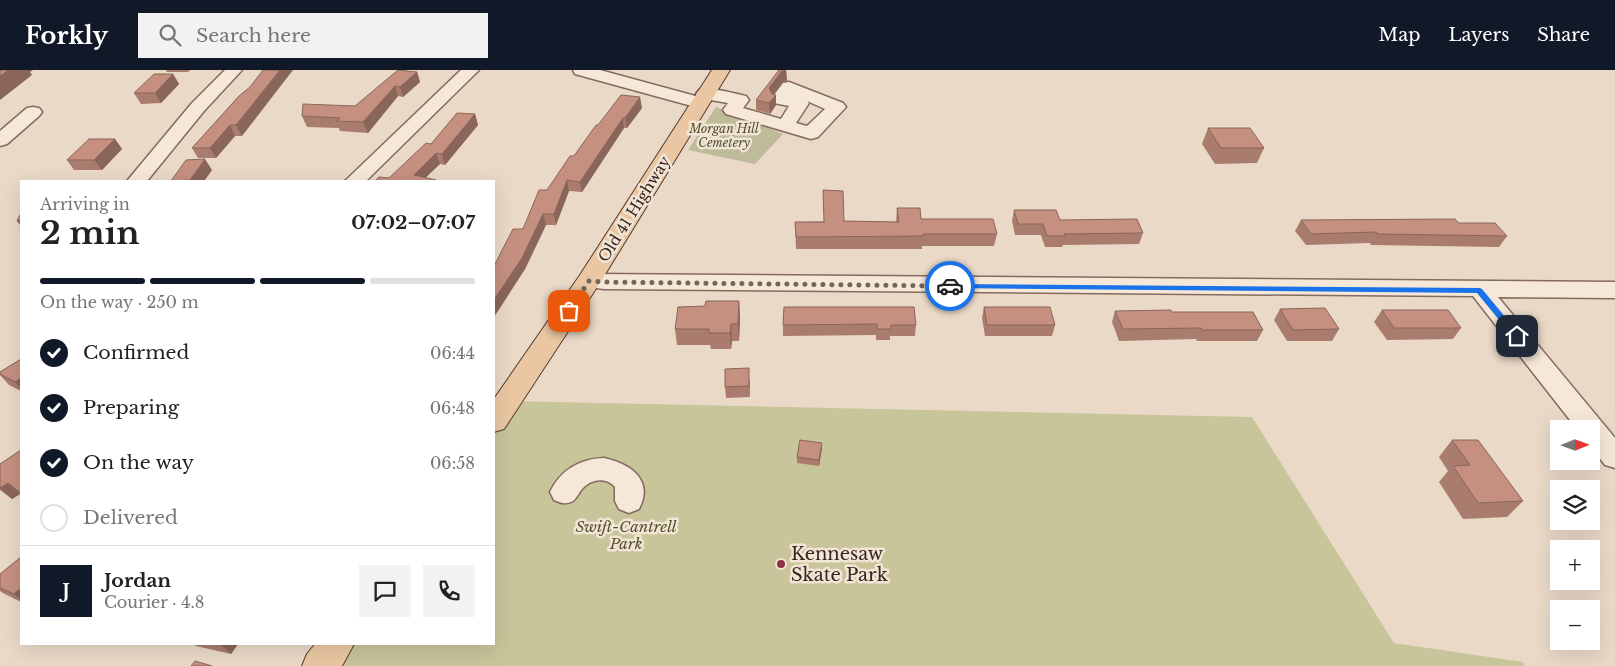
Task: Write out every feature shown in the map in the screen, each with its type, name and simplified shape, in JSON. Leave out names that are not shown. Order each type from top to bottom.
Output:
[{"type":"main road","name":"Old 41 Highway","points":[[495,420],[589,281],[721,70]]},
{"type":"main road","points":[[320,666],[335,645]]},
{"type":"street","points":[[138,180],[198,108],[234,70]]},
{"type":"street","points":[[356,180],[471,70]]},
{"type":"street","points":[[581,70],[702,99],[740,100],[732,110],[785,126]]},
{"type":"street","points":[[0,140],[33,112]]},
{"type":"street","points":[[589,281],[1615,290]]},
{"type":"street","points":[[1480,290],[1615,457]]},
{"type":"street","points":[[564,492],[577,476],[592,471],[610,471],[625,476],[631,487],[629,501]]},
{"type":"green space","name":"Morgan Hill Cemetery","points":[[716,107],[783,134],[755,164],[688,150]]},
{"type":"green space","name":"Swift-Cantrell Park","points":[[508,401],[1252,417],[1394,643],[1523,662],[1525,666],[321,666],[336,645],[495,645],[495,420]]},
{"type":"building","points":[[0,70],[8,70],[0,76]]},
{"type":"building","points":[[263,70],[280,70],[236,125],[230,125],[210,148],[192,148],[239,96],[250,87]]},
{"type":"building","points":[[398,70],[417,72],[400,87],[395,86],[363,122],[336,121],[340,118],[302,116],[303,104],[355,106]]},
{"type":"building","points":[[779,70],[786,70],[781,72],[769,88],[772,94],[776,95],[769,103],[756,100]]},
{"type":"building","points":[[154,74],[173,74],[155,93],[134,93]]},
{"type":"building","points":[[621,95],[640,97],[625,118],[623,118],[580,182],[567,180],[554,214],[543,214],[522,258],[495,298],[495,264],[513,229],[523,229],[539,190],[547,190],[570,156],[574,156],[596,125],[598,125]]},
{"type":"building","points":[[457,113],[475,114],[442,154],[436,153],[414,175],[436,180],[376,180],[379,177],[389,178],[426,143],[431,144]]},
{"type":"building","points":[[1208,128],[1250,128],[1264,148],[1221,148]]},
{"type":"building","points":[[89,139],[115,139],[94,160],[67,160]]},
{"type":"building","points":[[205,159],[190,180],[172,180],[186,160]]},
{"type":"building","points":[[823,190],[843,191],[844,221],[899,222],[897,208],[920,208],[921,219],[993,219],[997,234],[796,237],[795,222],[824,222]]},
{"type":"building","points":[[1014,210],[1056,210],[1060,220],[1137,219],[1143,233],[1047,236],[1043,224],[1018,224]]},
{"type":"building","points":[[1455,219],[1459,223],[1495,223],[1507,236],[1377,234],[1376,232],[1311,234],[1301,220]]},
{"type":"building","points":[[706,301],[739,301],[738,324],[731,324],[730,333],[709,333],[709,329],[675,329],[678,307],[705,306]]},
{"type":"building","points":[[784,307],[914,307],[916,325],[891,325],[891,329],[877,329],[877,324],[783,325]]},
{"type":"building","points":[[984,307],[1050,307],[1055,325],[987,325]]},
{"type":"building","points":[[1325,308],[1339,329],[1293,330],[1280,309]]},
{"type":"building","points":[[1171,310],[1171,312],[1253,312],[1263,330],[1202,330],[1201,328],[1123,329],[1115,311]]},
{"type":"building","points":[[1382,310],[1448,310],[1461,328],[1394,328]]},
{"type":"building","points":[[20,360],[20,379],[15,382],[0,374],[0,372]]},
{"type":"building","points":[[749,368],[749,386],[725,387],[725,369]]},
{"type":"building","points":[[800,440],[822,443],[819,460],[797,457]]},
{"type":"building","points":[[1452,440],[1478,440],[1523,501],[1478,503],[1453,466],[1470,465]]},
{"type":"building","points":[[20,451],[20,492],[8,483],[0,488],[0,464]]},
{"type":"building","points":[[20,558],[20,589],[14,594],[0,588],[0,574]]},
{"type":"building","points":[[195,661],[212,666],[191,666]]},
{"type":"way so far","points":[[569,311],[589,281],[950,286]]},
{"type":"place","name":"Kennesaw Skate Park","points":[[781,564]]},
{"type":"route","points":[[950,286],[1480,290],[1517,336]]}]
